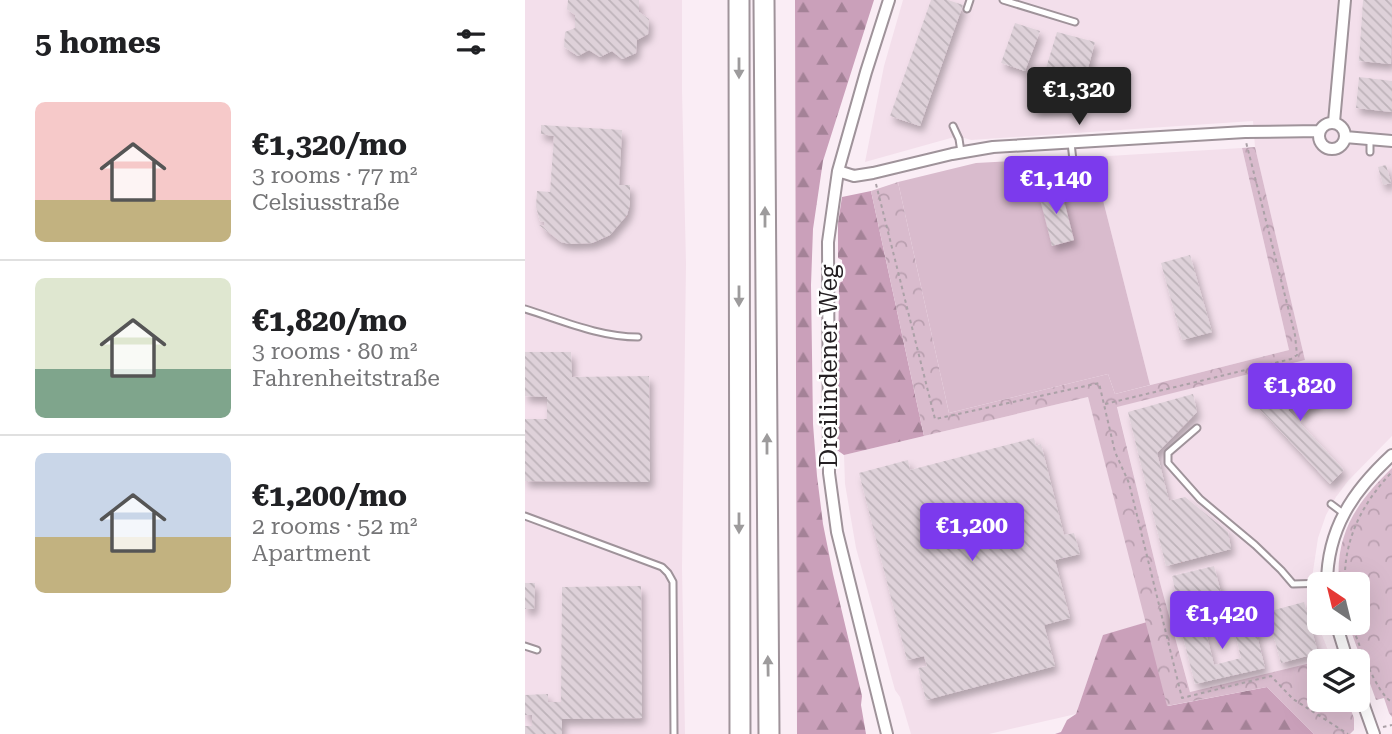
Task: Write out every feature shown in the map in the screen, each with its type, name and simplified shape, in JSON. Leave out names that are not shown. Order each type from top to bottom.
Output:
[{"type":"highway","points":[[739,0],[740,734]]},
{"type":"highway","points":[[764,0],[769,734]]},
{"type":"street","name":"Dreilindener Weg","points":[[887,734],[837,532],[828,473],[828,242],[838,171],[889,0]]},
{"type":"street","points":[[1334,122],[1345,0]]},
{"type":"street","points":[[1334,122],[1344,130],[1345,138],[1337,148],[1329,148],[1319,139],[1319,131],[1325,124],[1334,122]]},
{"type":"street","points":[[838,171],[854,176],[993,147],[1245,132],[1319,131]]},
{"type":"street","points":[[1345,138],[1392,141]]},
{"type":"street","points":[[1328,572],[1329,555],[1343,513],[1365,482],[1392,455]]},
{"type":"street","points":[[1366,712],[1374,734]]},
{"type":"lane","points":[[967,9],[969,0]]},
{"type":"lane","points":[[1003,0],[1075,22]]},
{"type":"lane","points":[[953,126],[961,152]]},
{"type":"lane","points":[[1370,139],[1370,152]]},
{"type":"lane","points":[[1071,143],[1074,169]]},
{"type":"lane","points":[[525,309],[602,333],[638,337]]},
{"type":"lane","points":[[1197,428],[1168,453],[1168,463],[1200,499],[1255,545],[1293,584],[1307,584]]},
{"type":"lane","points":[[1331,504],[1343,513]]},
{"type":"lane","points":[[525,516],[662,567],[668,573],[673,582],[674,734]]},
{"type":"lane","points":[[525,646],[537,650]]},
{"type":"path","points":[[1104,404],[1291,359],[1297,355],[1245,132]]},
{"type":"path","points":[[1022,146],[1032,185]]},
{"type":"path","points":[[873,173],[935,419],[1099,383],[1115,452],[1129,483],[1182,698],[1271,676],[1293,699],[1348,734]]},
{"type":"path","points":[[1346,572],[1347,556],[1357,520],[1374,493],[1392,472]]},
{"type":"path","points":[[1356,635],[1375,680],[1388,701],[1392,702]]},
{"type":"shaded area","points":[[525,0],[682,0],[686,264],[682,568],[685,734],[525,734]]},
{"type":"shaded area","points":[[903,0],[1392,0],[1392,436],[1336,497],[1318,538],[1313,572],[1307,572],[1307,635],[1322,635],[1327,649],[1307,649],[1307,664],[1190,692],[1117,406],[1305,360],[1255,147],[1253,121],[971,140],[958,136],[865,162],[884,66]]},
{"type":"shaded area","points":[[1242,148],[1289,350],[1150,385],[1092,157]]},
{"type":"shaded area","points":[[1088,397],[1147,622],[1103,636],[1076,714],[989,734],[911,734],[900,697],[895,690],[856,548],[845,484],[844,455]]},
{"type":"green space","points":[[795,0],[874,0],[823,161],[813,229],[811,285],[813,424],[817,476],[833,574],[862,696],[866,734],[797,734]]},
{"type":"green space","points":[[1255,147],[1305,360],[1117,407],[1190,692],[1307,664],[1307,712],[1352,712],[1354,730],[1350,734],[1314,734],[1267,687],[1167,706],[1088,397],[924,436],[871,191],[898,182],[949,413],[1108,374],[1115,394],[1289,350],[1242,148]]},
{"type":"green space","points":[[1092,157],[1150,385],[1115,394],[1108,374],[949,413],[898,182],[976,163]]},
{"type":"green space","points":[[871,191],[924,436],[844,455],[837,450],[839,283],[843,281],[842,260],[838,258],[838,223],[842,197]]},
{"type":"green space","points":[[1392,468],[1392,717],[1384,698],[1376,700],[1370,684],[1370,649],[1357,649],[1352,635],[1370,635],[1370,572],[1339,572],[1345,534],[1368,493]]},
{"type":"green space","points":[[1147,622],[1168,706],[1267,687],[1314,734],[1055,734],[1061,732],[1067,720],[1076,714],[1103,635]]},
{"type":"building","points":[[568,0],[639,0],[639,12],[649,19],[648,34],[637,40],[636,53],[622,59],[612,51],[600,57],[589,50],[578,56],[564,47],[565,32],[575,28],[575,15],[567,9]]},
{"type":"building","points":[[931,0],[948,0],[963,5],[920,126],[890,116]]},
{"type":"building","points":[[1363,0],[1392,0],[1391,64],[1359,61]]},
{"type":"building","points":[[1015,23],[1040,31],[1025,71],[1001,63]]},
{"type":"building","points":[[1057,32],[1095,42],[1077,109],[1033,111]]},
{"type":"building","points":[[1359,77],[1392,81],[1392,112],[1356,108]]},
{"type":"building","points":[[541,125],[622,130],[619,185],[630,185],[630,204],[627,215],[610,235],[592,243],[570,244],[561,242],[539,225],[545,226],[544,222],[540,221],[536,207],[537,191],[550,192],[554,136],[541,134]]},
{"type":"building","points":[[1386,165],[1391,183],[1383,185],[1378,167]]},
{"type":"building","points":[[1060,185],[1074,240],[1052,246],[1038,191]]},
{"type":"building","points":[[1190,255],[1212,332],[1182,340],[1161,263]]},
{"type":"building","points":[[525,352],[571,352],[572,377],[649,376],[650,482],[525,481],[525,419],[547,419],[547,397],[525,396]]},
{"type":"building","points":[[1296,373],[1309,387],[1317,379],[1326,389],[1318,397],[1320,399],[1300,417],[1291,407],[1288,410],[1344,470],[1330,484],[1258,407]]},
{"type":"building","points":[[1193,394],[1197,412],[1157,453],[1169,501],[1185,497],[1228,532],[1231,549],[1166,566],[1128,412]]},
{"type":"building","points":[[1034,438],[1036,446],[1041,444],[1064,535],[1074,533],[1080,554],[1055,560],[1070,618],[1044,625],[1055,666],[926,700],[918,668],[927,666],[924,656],[907,660],[859,473],[908,460],[910,470]]},
{"type":"building","points":[[1214,566],[1222,597],[1179,608],[1172,576]]},
{"type":"building","points":[[525,583],[535,583],[534,609],[525,609]]},
{"type":"building","points":[[641,586],[642,718],[562,719],[562,734],[525,734],[525,726],[532,726],[532,715],[525,715],[525,695],[548,694],[548,702],[561,702],[562,587]]},
{"type":"building","points":[[1304,602],[1307,635],[1313,635],[1317,649],[1307,649],[1307,656],[1281,663],[1267,612]]},
{"type":"building","points":[[1252,615],[1265,668],[1195,684],[1180,625],[1203,620],[1214,665],[1241,658],[1232,620]]}]
